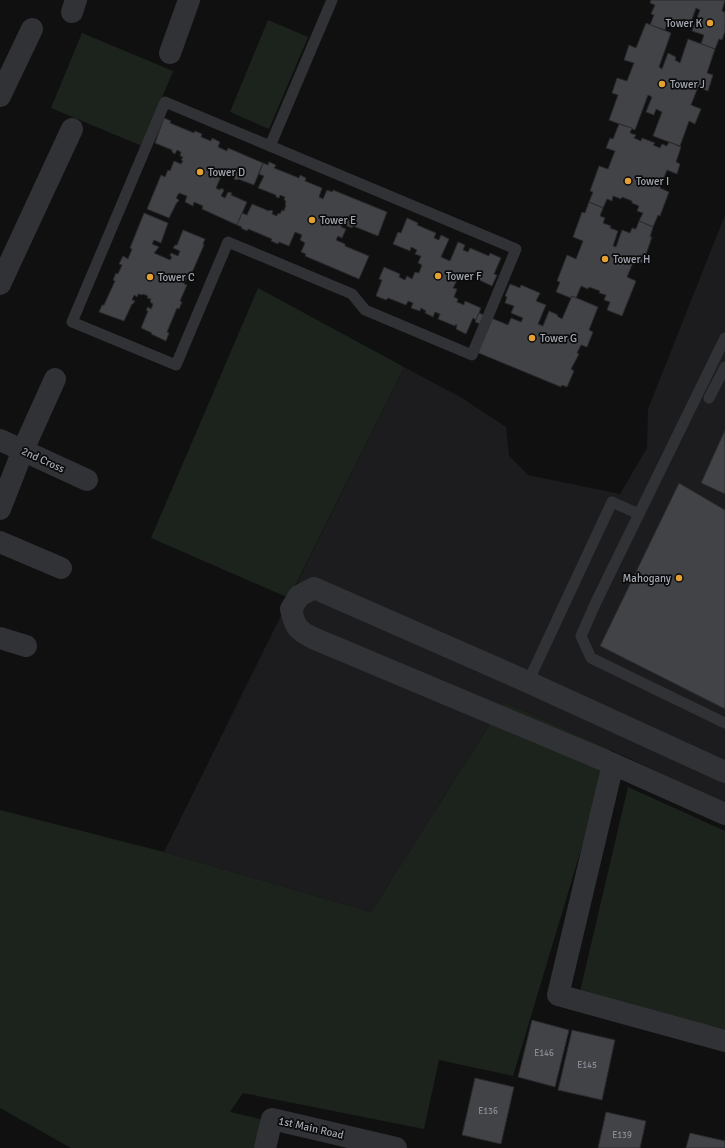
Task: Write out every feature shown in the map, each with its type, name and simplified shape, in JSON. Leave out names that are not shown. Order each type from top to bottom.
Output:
[{"type":"street","points":[[170,53],[189,0]]},
{"type":"street","points":[[0,96],[32,29]]},
{"type":"street","points":[[0,284],[72,129]]},
{"type":"street","points":[[0,509],[23,450],[55,379]]},
{"type":"street","name":"2nd Cross","points":[[0,440],[87,480]]},
{"type":"street","points":[[0,542],[61,568]]},
{"type":"street","points":[[725,772],[528,682],[314,588],[299,596],[291,609],[294,624],[302,633],[613,764],[725,814]]},
{"type":"street","points":[[0,638],[26,646]]},
{"type":"street","points":[[613,764],[558,995],[725,1041]]},
{"type":"street","name":"1st Main Road","points":[[266,1148],[272,1119],[396,1148]]},
{"type":"lane","points":[[270,146],[332,0]]},
{"type":"lane","points":[[164,102],[270,146],[516,249],[472,354],[365,310],[352,294],[228,242],[176,365],[72,322],[164,102]]},
{"type":"lane","points":[[725,338],[581,636],[591,658],[725,723]]},
{"type":"lane","points":[[709,398],[725,367]]},
{"type":"lane","points":[[528,682],[612,502],[639,514]]},
{"type":"shaded area","points":[[268,20],[308,37],[269,129],[230,112]]},
{"type":"shaded area","points":[[82,33],[173,71],[142,146],[51,108]]},
{"type":"shaded area","points":[[725,215],[725,803],[504,702],[371,912],[164,852],[404,367],[462,398],[506,427],[509,456],[528,475],[620,494],[647,448],[648,409]]},
{"type":"shaded area","points":[[258,288],[404,367],[289,598],[151,538]]},
{"type":"shaded area","points":[[504,702],[611,750],[513,1076],[439,1060],[424,1129],[243,1093],[230,1112],[264,1120],[258,1148],[71,1148],[0,1108],[0,810],[164,852],[371,912]]},
{"type":"shaded area","points":[[628,787],[725,831],[725,1029],[579,996]]},
{"type":"building","name":"Tower K","points":[[651,0],[725,0],[722,11],[725,12],[725,31],[722,40],[719,39],[715,49],[701,44],[704,35],[692,31],[700,10],[696,8],[691,22],[683,19],[680,27],[668,22],[665,30],[650,25],[654,15],[651,14],[655,5],[650,3]]},
{"type":"building","name":"Tower J","points":[[646,23],[671,33],[659,67],[662,69],[668,53],[676,57],[675,60],[680,63],[688,39],[715,49],[707,73],[713,75],[708,91],[698,87],[691,105],[701,109],[695,124],[689,121],[680,146],[653,136],[662,112],[656,109],[654,115],[646,112],[652,97],[648,95],[635,130],[609,120],[618,95],[612,93],[617,78],[627,81],[634,63],[624,60],[629,45],[636,48]]},
{"type":"building","name":"Tower D","points":[[164,118],[171,121],[170,123],[194,133],[195,131],[202,134],[201,137],[211,141],[212,138],[220,142],[218,147],[227,151],[228,148],[263,163],[254,185],[234,179],[236,172],[232,170],[229,177],[223,172],[216,188],[220,190],[221,188],[224,190],[221,196],[225,198],[228,192],[232,193],[231,195],[247,202],[237,225],[202,209],[203,206],[194,202],[193,206],[185,202],[187,196],[179,193],[176,198],[179,200],[169,218],[147,209],[161,175],[165,177],[168,170],[170,171],[174,161],[181,164],[183,161],[181,160],[183,157],[180,156],[181,152],[177,150],[175,154],[172,150],[155,143]]},
{"type":"building","name":"Tower I","points":[[619,124],[632,128],[630,133],[636,135],[634,138],[641,141],[642,138],[655,143],[653,145],[660,148],[662,144],[667,146],[669,142],[681,147],[676,162],[680,164],[677,174],[667,170],[660,188],[669,192],[660,216],[658,215],[653,227],[639,221],[643,213],[637,211],[639,206],[622,197],[621,199],[613,196],[612,201],[607,199],[603,208],[589,202],[593,192],[590,191],[599,166],[608,169],[615,151],[606,148],[610,138],[613,139]]},
{"type":"building","name":"Tower E","points":[[269,162],[276,165],[274,168],[299,178],[300,175],[306,178],[305,181],[322,188],[319,197],[323,199],[327,190],[332,192],[333,190],[387,212],[378,236],[353,226],[352,228],[343,224],[341,227],[346,229],[342,238],[338,236],[336,240],[345,244],[345,246],[369,256],[359,279],[305,256],[306,254],[301,252],[305,243],[300,240],[302,235],[295,232],[289,246],[279,242],[278,244],[271,241],[272,239],[248,229],[247,231],[237,225],[242,213],[247,215],[252,204],[269,211],[273,211],[272,214],[277,216],[282,210],[284,211],[286,205],[286,201],[284,200],[285,197],[280,195],[279,198],[276,197],[276,195],[258,188],[264,176],[259,174],[263,163],[268,165]]},
{"type":"building","name":"Tower H","points":[[589,202],[603,208],[600,216],[605,218],[603,223],[618,231],[613,246],[616,247],[622,230],[630,233],[632,228],[636,229],[639,221],[653,227],[650,237],[652,237],[643,263],[634,260],[627,277],[636,281],[622,316],[607,310],[610,302],[604,300],[606,295],[589,287],[588,289],[581,286],[576,298],[572,296],[571,298],[556,292],[560,282],[557,281],[567,255],[576,259],[583,241],[573,237],[582,212],[585,213]]},
{"type":"building","name":"Tower C","points":[[144,213],[168,223],[161,243],[154,240],[152,244],[159,247],[154,253],[170,260],[172,257],[170,256],[171,253],[178,256],[180,251],[173,248],[177,245],[183,230],[205,239],[204,245],[191,275],[188,274],[184,284],[187,285],[180,301],[182,302],[179,309],[177,308],[167,332],[169,333],[166,341],[141,328],[148,311],[146,310],[148,307],[151,309],[153,304],[150,302],[151,299],[147,298],[148,296],[138,294],[137,297],[134,295],[132,300],[135,301],[124,321],[99,312],[102,305],[104,305],[115,281],[113,280],[116,273],[118,274],[122,265],[119,264],[123,256],[128,259],[132,249],[130,248]]},
{"type":"building","name":"Tower F","points":[[407,218],[418,223],[417,225],[436,233],[434,238],[439,240],[441,235],[449,239],[441,257],[450,261],[458,242],[465,245],[463,250],[468,252],[470,248],[489,256],[490,253],[501,258],[494,274],[497,275],[492,286],[477,279],[478,276],[471,273],[470,276],[464,274],[461,281],[457,280],[453,288],[457,289],[454,297],[458,299],[457,302],[464,305],[465,301],[481,308],[476,320],[473,318],[466,334],[456,329],[456,324],[455,326],[438,319],[440,314],[435,312],[433,317],[425,313],[426,311],[421,308],[420,311],[411,308],[413,303],[408,301],[406,305],[388,298],[386,300],[376,296],[382,280],[379,279],[384,267],[400,274],[399,277],[405,280],[407,276],[412,279],[415,272],[419,273],[422,265],[418,263],[421,256],[415,254],[417,250],[411,247],[410,251],[393,244],[398,232],[401,233]]},
{"type":"building","name":"Tower G","points":[[510,284],[520,288],[521,285],[540,293],[536,301],[546,305],[538,324],[543,326],[549,311],[558,315],[557,316],[562,319],[572,296],[598,307],[589,330],[593,332],[587,347],[581,345],[577,353],[579,354],[571,369],[574,371],[567,387],[562,385],[561,387],[469,349],[480,324],[475,322],[479,313],[508,325],[511,318],[521,322],[523,318],[511,313],[514,306],[505,303],[507,297],[505,296]]},
{"type":"building","points":[[725,430],[725,494],[701,483]]},
{"type":"building","name":"Mahogany","points":[[679,483],[725,510],[725,709],[600,646]]},
{"type":"building","points":[[532,1020],[569,1030],[555,1087],[518,1077]]},
{"type":"building","points":[[572,1030],[615,1040],[602,1100],[558,1090]]},
{"type":"building","points":[[475,1078],[514,1087],[501,1144],[462,1135]]},
{"type":"building","points":[[606,1112],[646,1121],[640,1148],[598,1148]]},
{"type":"building","points":[[690,1133],[725,1141],[725,1148],[686,1148]]},
{"type":"place","name":"Tower K","points":[[710,23]]},
{"type":"place","name":"Tower J","points":[[662,84]]},
{"type":"place","name":"Tower D","points":[[200,172]]},
{"type":"place","name":"Tower I","points":[[628,181]]},
{"type":"place","name":"Tower E","points":[[312,220]]},
{"type":"place","name":"Tower H","points":[[605,259]]},
{"type":"place","name":"Tower F","points":[[438,276]]},
{"type":"place","name":"Tower C","points":[[150,277]]},
{"type":"place","name":"Tower G","points":[[532,338]]},
{"type":"place","name":"Mahogany","points":[[679,578]]}]
